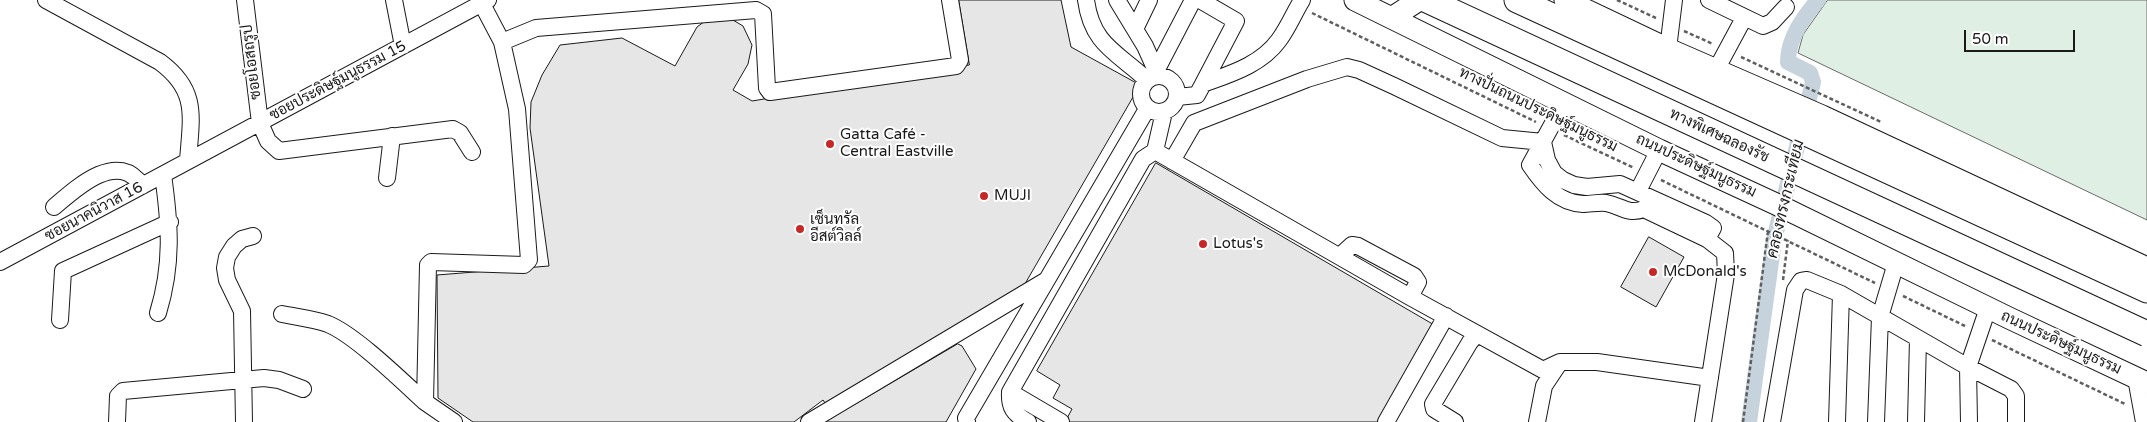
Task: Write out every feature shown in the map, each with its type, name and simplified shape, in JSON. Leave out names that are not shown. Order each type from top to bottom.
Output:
[{"type":"highway","name":"ทางพิเศษฉลองรัช","points":[[1427,0],[2147,334]]},
{"type":"highway","points":[[1517,0],[2147,290]]},
{"type":"main road","name":"ถนนประดิษฐ์มนูธรรม","points":[[1355,0],[1452,46],[1659,150],[1785,208],[1988,308],[2142,380]]},
{"type":"main road","points":[[1393,17],[1419,0]]},
{"type":"main road","points":[[1442,0],[1441,16],[1452,46]]},
{"type":"main road","points":[[1564,0],[1668,49],[1822,116],[2147,268]]},
{"type":"street","points":[[46,0],[71,7],[177,74],[186,88],[191,109],[188,161]]},
{"type":"street","name":"ซอยโอสถรูป","points":[[245,0],[260,123]]},
{"type":"street","points":[[394,0],[403,46]]},
{"type":"street","points":[[502,42],[536,28],[756,10],[764,14],[767,88],[770,92],[956,66],[960,60],[950,0]]},
{"type":"street","points":[[1086,0],[1090,22],[1094,30],[1113,52],[1154,75],[1172,82],[1177,96],[1173,106],[1164,112],[1148,109],[1140,94],[1154,75],[1194,0]]},
{"type":"street","points":[[1117,0],[1135,29],[1154,75]]},
{"type":"street","points":[[1135,29],[1149,0]]},
{"type":"street","points":[[1177,96],[1197,95],[1236,20],[1200,0]]},
{"type":"street","points":[[1668,49],[1674,0]]},
{"type":"street","points":[[1709,0],[1760,26],[1766,26],[1786,8]]},
{"type":"street","points":[[425,402],[428,265],[431,262],[524,264],[529,260],[517,109],[502,42],[485,2]]},
{"type":"street","name":"ซอยประดิษฐ์มนูธรรม 15","points":[[188,161],[485,2]]},
{"type":"street","points":[[1203,84],[1237,71],[1263,56],[1278,41],[1300,3]]},
{"type":"street","points":[[1716,70],[1744,18]]},
{"type":"street","points":[[1172,161],[1194,123],[1307,79],[1347,67],[1359,70],[1403,90],[1502,138],[1547,135]]},
{"type":"street","points":[[1564,103],[1530,166],[1542,183],[1557,196],[1579,204],[1605,202],[1633,213],[1644,209],[1707,239],[1725,253],[1726,264],[1703,422]]},
{"type":"street","points":[[967,422],[966,418],[1148,109]]},
{"type":"street","points":[[1028,422],[1015,414],[1009,403],[1010,392],[1143,160],[1155,151],[1164,112]]},
{"type":"street","points":[[260,123],[268,141],[279,151],[453,129],[460,133],[472,152]]},
{"type":"street","points":[[1547,135],[1547,160],[1554,173],[1563,180],[1574,185],[1587,187],[1620,184],[1638,191],[1706,223],[1713,228],[1707,239]]},
{"type":"street","points":[[387,178],[392,136]]},
{"type":"street","points":[[1638,191],[1659,150]]},
{"type":"street","points":[[1155,151],[1410,297],[1543,370],[1560,362],[1597,362],[1710,378]]},
{"type":"street","name":"ซอยนาคนิวาส 16","points":[[0,262],[188,161]]},
{"type":"street","points":[[54,207],[81,183],[113,171],[124,171],[135,175],[142,186]]},
{"type":"street","points":[[158,313],[168,271],[170,222],[163,175]]},
{"type":"street","points":[[60,320],[64,271],[170,222]]},
{"type":"street","points":[[244,422],[242,311],[227,280],[225,268],[227,257],[234,246],[242,239],[253,236]]},
{"type":"street","points":[[1876,422],[1880,317],[1896,263]]},
{"type":"street","points":[[809,422],[1047,280]]},
{"type":"street","points":[[1772,422],[1795,290],[1801,281],[1807,280],[1841,294],[1968,368],[2015,392],[2016,422]]},
{"type":"street","points":[[1837,422],[1841,294]]},
{"type":"street","points":[[1968,422],[1968,368],[1988,308]]},
{"type":"street","points":[[282,314],[328,324],[340,331],[386,367],[425,402],[454,422]]},
{"type":"street","points":[[1386,422],[1446,316]]},
{"type":"street","points":[[1455,422],[1434,409],[1433,404],[1470,342],[1477,334]]},
{"type":"street","points":[[1916,422],[1918,339]]},
{"type":"street","points":[[1537,422],[1544,386],[1560,362]]},
{"type":"street","points":[[117,422],[118,396],[123,391],[242,378],[279,380],[303,389]]},
{"type":"street","points":[[2142,380],[2144,422]]},
{"type":"street","points":[[1010,392],[1062,422]]},
{"type":"path","points":[[1617,0],[1814,90]]},
{"type":"path","name":"ทางปั่นถนนประดิษฐ์มนูธรรม","points":[[1300,3],[1547,135],[1647,174],[1781,237]]},
{"type":"path","points":[[1743,422],[1768,231]]},
{"type":"green space","points":[[1828,0],[2147,0],[2147,220],[1798,53],[1803,35]]},
{"type":"building","name":"เซ็นทรัล อีสต์วิลล์","points":[[959,0],[1061,0],[1071,47],[1140,85],[1022,289],[827,406],[823,400],[794,422],[473,422],[438,398],[437,275],[549,266],[530,128],[531,102],[542,75],[560,45],[622,38],[675,66],[697,27],[705,21],[728,17],[743,26],[752,45],[748,64],[733,90],[752,101],[969,65]]},
{"type":"building","name":"Lotus's","points":[[1156,163],[1436,326],[1381,422],[1065,422],[1072,409],[1053,398],[1060,385],[1037,371]]},
{"type":"building","name":"McDonald's","points":[[1649,237],[1684,257],[1656,307],[1621,287]]},
{"type":"building","points":[[958,344],[962,346],[976,369],[946,422],[825,422]]},
{"type":"waterway","name":"คลองทรงกระเทียม","points":[[1749,422],[1774,240],[1813,82],[1810,73],[1788,62],[1789,53],[1797,29],[1818,0]]},
{"type":"place","name":"Gatta Café - Central Eastville","points":[[830,144]]},
{"type":"place","name":"MUJI","points":[[984,196]]},
{"type":"place","name":"เซ็นทรัล อีสต์วิลล์","points":[[800,229]]},
{"type":"place","name":"Lotus's","points":[[1203,244]]},
{"type":"place","name":"McDonald's","points":[[1653,272]]}]
